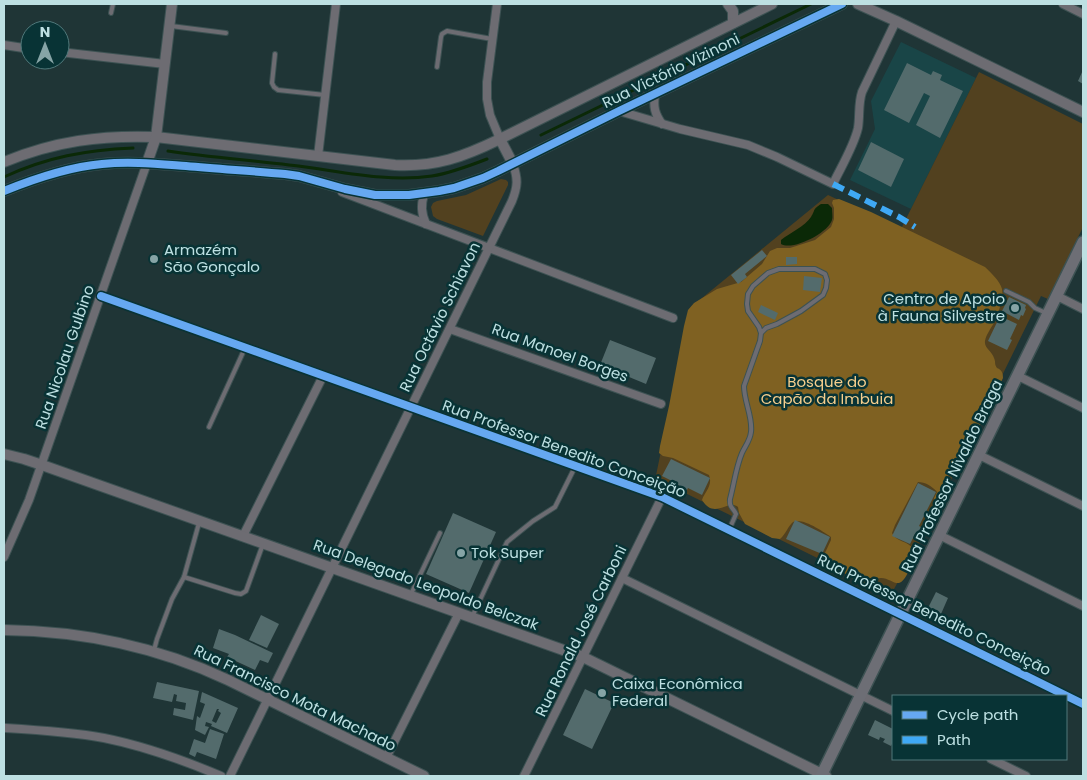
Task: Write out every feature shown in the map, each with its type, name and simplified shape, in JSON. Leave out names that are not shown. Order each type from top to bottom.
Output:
[{"type":"main road","name":"Rua Professor Nivaldo Braga","points":[[823,776],[1083,242]]},
{"type":"street","points":[[147,164],[156,137],[172,4]]},
{"type":"street","points":[[318,156],[336,4]]},
{"type":"street","points":[[496,4],[487,82],[487,99],[490,115],[513,164]]},
{"type":"street","points":[[728,4],[733,11],[733,23]]},
{"type":"street","name":"Rua Victório Vizinoni","points":[[4,162],[41,149],[88,139],[156,137],[394,165],[423,165],[457,158],[478,150],[772,4]]},
{"type":"street","name":"Rua Victório Vizinoni","points":[[4,192],[46,175],[83,166],[103,164],[147,164],[278,173],[375,195],[424,194],[454,188],[468,184],[513,164],[842,4]]},
{"type":"street","points":[[858,4],[896,20],[1083,112]]},
{"type":"street","points":[[882,4],[889,15],[896,20]]},
{"type":"street","points":[[1063,4],[1083,14]]},
{"type":"street","points":[[619,111],[662,124],[748,145],[833,184],[856,133],[860,98],[896,20]]},
{"type":"street","points":[[4,46],[20,48]]},
{"type":"street","points":[[70,53],[165,64]]},
{"type":"street","points":[[655,95],[654,110],[662,124]]},
{"type":"street","name":"Rua Nicolau Gulbino","points":[[4,557],[22,519],[42,465],[147,164]]},
{"type":"street","name":"Rua Octávio Schiavon","points":[[230,776],[515,194],[517,178],[513,164]]},
{"type":"street","points":[[306,178],[673,318]]},
{"type":"street","points":[[424,194],[421,209],[426,224]]},
{"type":"street","name":"Rua Professor Benedito Conceição","points":[[100,296],[662,497],[1065,695]]},
{"type":"street","points":[[1057,296],[1083,309]]},
{"type":"street","name":"Rua Manoel Borges","points":[[450,329],[661,404]]},
{"type":"street","points":[[242,536],[323,376]]},
{"type":"street","points":[[1018,376],[1083,408]]},
{"type":"street","name":"Rua Delegado Leopoldo Belczak","points":[[4,454],[42,465],[583,657],[823,776]]},
{"type":"street","points":[[979,455],[1083,506]]},
{"type":"street","name":"Rua Ronald José Carboni","points":[[524,776],[662,497]]},
{"type":"street","points":[[940,535],[1083,606]]},
{"type":"street","points":[[622,578],[892,710]]},
{"type":"street","points":[[386,758],[459,613]]},
{"type":"street","name":"Rua Francisco Mota Machado","points":[[4,630],[62,633],[116,642],[154,651],[205,669],[424,776]]},
{"type":"street","name":"Rua Professor Benedito Conceição","points":[[1067,696],[1083,704]]},
{"type":"street","points":[[4,728],[68,733],[112,740],[162,753],[221,776]]},
{"type":"street","points":[[993,760],[1026,776]]},
{"type":"lane","points":[[111,13],[113,4]]},
{"type":"lane","points":[[170,26],[226,33]]},
{"type":"lane","points":[[437,67],[440,37],[447,31],[492,39]]},
{"type":"lane","points":[[275,54],[272,83],[274,87],[278,90],[325,95]]},
{"type":"lane","points":[[729,530],[736,514],[729,504],[730,498],[740,458],[750,440],[752,431],[744,386],[761,333],[748,312],[748,294],[753,286],[768,273],[779,269],[816,269],[824,274],[827,280],[823,295],[801,312],[766,328],[761,333]]},
{"type":"lane","points":[[1006,291],[1048,314]]},
{"type":"lane","points":[[209,427],[245,348]]},
{"type":"lane","points":[[472,617],[507,542],[533,521],[555,507],[575,466]]},
{"type":"lane","points":[[154,651],[172,599],[184,577],[200,521]]},
{"type":"lane","points":[[410,596],[440,533]]},
{"type":"lane","points":[[184,577],[241,594],[246,591],[263,543]]},
{"type":"shaded area","points":[[901,42],[976,78],[911,209],[850,180],[875,129],[871,101]]},
{"type":"shaded area","points":[[821,204],[828,204],[832,208],[832,220],[824,230],[810,240],[801,243],[786,246],[781,244],[781,240],[805,223]]},
{"type":"green space","name":"Bosque do Capão da Imbuia","points":[[979,72],[1083,124],[1083,227],[1048,299],[1041,296],[921,541],[894,589],[890,590],[874,583],[870,584],[655,480],[691,307],[828,195],[901,229]]},
{"type":"green space","points":[[501,179],[506,180],[508,185],[483,236],[433,216],[431,207],[433,203],[466,195]]},
{"type":"green space","name":"Bosque do Capão da Imbuia","points":[[839,199],[871,212],[985,267],[997,280],[1002,289],[1000,306],[994,323],[986,336],[985,343],[995,359],[996,367],[1002,372],[1003,378],[965,456],[949,474],[941,504],[937,505],[934,503],[937,492],[931,486],[918,482],[895,525],[892,533],[894,536],[909,544],[914,552],[908,573],[899,583],[883,578],[871,584],[863,583],[819,560],[820,556],[824,555],[831,537],[807,523],[793,522],[780,539],[772,538],[745,524],[738,507],[734,505],[716,509],[707,506],[702,500],[710,482],[709,475],[659,453],[688,310],[694,303],[717,289],[741,282],[762,264],[770,251],[777,248],[790,248],[815,240],[831,227],[834,219],[832,203],[833,200]]},
{"type":"building","points":[[907,63],[931,75],[933,71],[942,75],[940,80],[963,91],[940,138],[916,125],[930,96],[924,93],[909,123],[884,110]]},
{"type":"building","points":[[1083,70],[1083,84],[1078,81]]},
{"type":"building","points":[[871,142],[904,159],[891,187],[858,170]]},
{"type":"building","points":[[762,250],[767,256],[745,274],[747,277],[738,284],[731,275]]},
{"type":"building","points":[[786,257],[797,257],[797,264],[786,265]]},
{"type":"building","points":[[804,276],[822,278],[820,292],[803,290]]},
{"type":"building","name":"Centro de Apoio à Fauna Silvestre","points":[[1009,297],[1026,305],[1023,316],[1021,315],[1019,320],[1002,311]]},
{"type":"building","points":[[761,305],[778,313],[775,320],[758,312]]},
{"type":"building","points":[[1000,316],[1017,324],[1007,350],[988,341]]},
{"type":"building","points":[[610,340],[656,358],[646,384],[600,365]]},
{"type":"building","points":[[671,459],[710,478],[702,495],[688,488],[687,490],[662,476]]},
{"type":"building","points":[[918,483],[936,492],[919,526],[921,527],[918,535],[915,534],[910,544],[892,536]]},
{"type":"building","name":"Tok Super","points":[[453,513],[496,532],[469,593],[426,574]]},
{"type":"building","points":[[795,520],[830,537],[822,554],[786,539]]},
{"type":"building","points":[[936,592],[948,598],[941,614],[928,608]]},
{"type":"building","points":[[261,615],[279,624],[267,648],[249,640]]},
{"type":"building","points":[[219,629],[273,653],[268,663],[260,660],[255,670],[227,657],[229,654],[213,648]]},
{"type":"building","points":[[157,682],[199,691],[193,720],[173,715],[174,708],[185,710],[186,703],[176,701],[177,695],[174,694],[172,702],[153,698]]},
{"type":"building","points":[[585,689],[614,703],[592,749],[563,735]]},
{"type":"building","points":[[202,692],[238,708],[227,733],[206,722],[205,726],[209,727],[205,735],[195,730],[197,716],[200,718],[205,704],[200,702]],"holes":[[[217,709],[219,709],[218,711],[221,713],[216,723],[212,721]]]},
{"type":"building","points":[[875,720],[892,728],[892,744],[891,746],[883,742],[885,739],[880,737],[879,740],[868,735]]},
{"type":"building","points":[[210,729],[224,734],[216,759],[197,752],[195,757],[189,754],[194,739],[205,743]]},
{"type":"waterway","points":[[541,135],[811,4]]},
{"type":"waterway","points":[[4,177],[36,164],[67,156],[133,148]]},
{"type":"waterway","points":[[168,151],[396,178],[439,175],[487,159]]},
{"type":"marked path","points":[[833,184],[915,227]]},
{"type":"cycle path","points":[[4,191],[64,170],[113,163],[165,164],[285,174],[375,195],[409,195],[454,188],[498,171],[842,4]]},
{"type":"cycle path","points":[[101,296],[662,497],[1065,695]]},
{"type":"cycle path","points":[[1067,696],[1083,704]]},
{"type":"place","name":"Armazém São Gonçalo","points":[[154,259]]},
{"type":"place","name":"Centro de Apoio à Fauna Silvestre","points":[[1015,308]]},
{"type":"place","name":"Tok Super","points":[[461,553]]},
{"type":"place","name":"Caixa Econômica Federal","points":[[602,693]]}]
